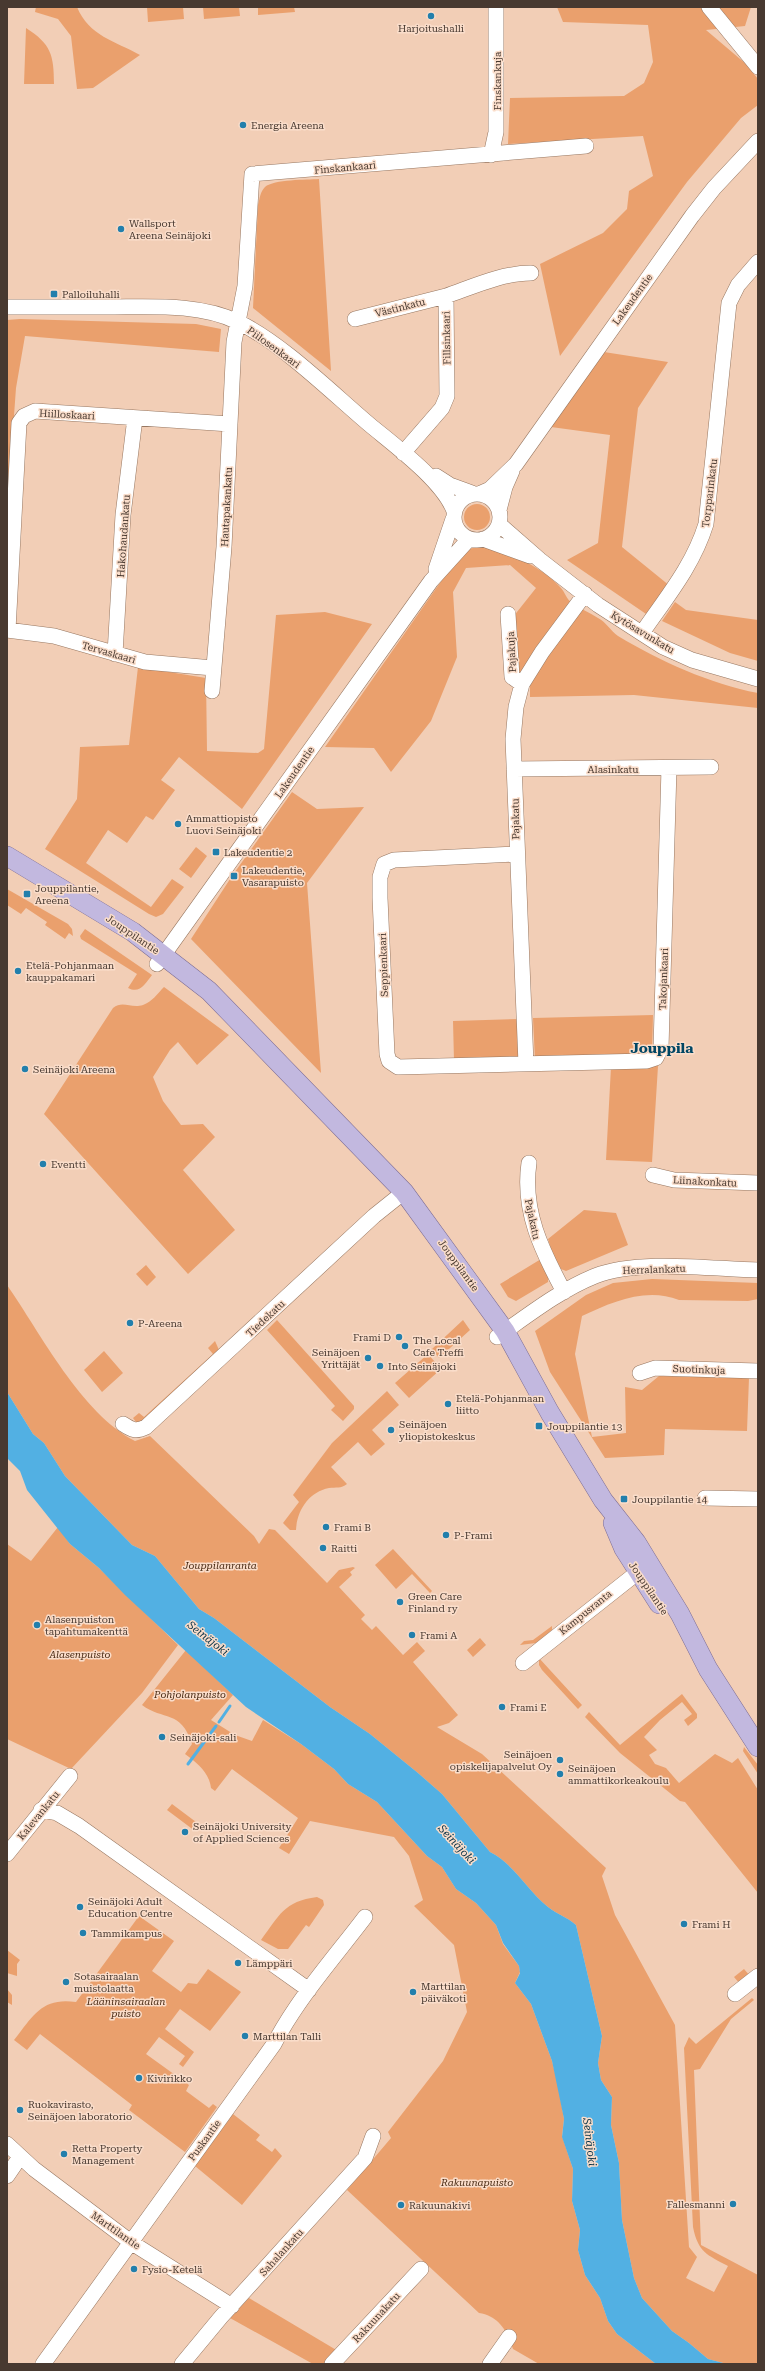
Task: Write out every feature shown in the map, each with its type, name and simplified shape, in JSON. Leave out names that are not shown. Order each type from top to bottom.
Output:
[{"type":"main road","name":"Jouppilantie","points":[[7,856],[133,932],[160,959]]},
{"type":"main road","name":"Jouppilantie","points":[[7,870],[130,944],[160,959],[208,990],[345,1133],[399,1196],[501,1334],[532,1394],[550,1413],[602,1500],[636,1542],[643,1567],[680,1614],[708,1669],[758,1746]]},
{"type":"street","name":"Finskankuja","points":[[491,155],[496,132],[496,7]]},
{"type":"street","points":[[709,7],[758,67]]},
{"type":"street","name":"Lakeudentie","points":[[499,517],[505,487],[516,464],[692,216],[714,188],[758,141]]},
{"type":"street","name":"Finskankaari","points":[[238,322],[245,286],[252,174],[586,146]]},
{"type":"street","name":"Torpparinkatu","points":[[642,633],[693,558],[706,524],[729,304],[738,285],[758,262]]},
{"type":"street","points":[[446,296],[488,281],[522,273],[530,273]]},
{"type":"street","name":"Västinkatu","points":[[355,319],[446,296]]},
{"type":"street","name":"Fillsinkaari","points":[[408,457],[442,408],[447,396],[446,296]]},
{"type":"street","name":"Piilosenkaari","points":[[7,307],[156,306],[192,310],[238,322],[277,348],[408,457],[444,494],[453,515]]},
{"type":"street","name":"Hautapakankatu","points":[[212,691],[224,547],[234,342],[238,322]]},
{"type":"street","name":"Hiilloskaari","points":[[7,630],[19,423],[24,416],[35,411],[230,424]]},
{"type":"street","name":"Hakohaudankatu","points":[[115,654],[123,515],[135,418]]},
{"type":"street","name":"Piilosenkaari","points":[[408,457],[450,485],[477,493]]},
{"type":"street","name":"Lakeudentie","points":[[477,493],[490,489],[516,464]]},
{"type":"street","points":[[477,493],[492,499],[499,517],[490,536],[476,539],[458,531],[453,515],[460,499],[477,493]]},
{"type":"street","name":"Lakeudentie","points":[[430,581],[453,515]]},
{"type":"street","name":"Kytösavunkatu","points":[[499,517],[540,560],[585,594],[663,647],[692,660],[758,679]]},
{"type":"street","name":"Lakeudentie","points":[[160,959],[430,581],[476,539]]},
{"type":"street","name":"Kytösavunkatu","points":[[476,539],[540,560]]},
{"type":"street","name":"Pajakatu","points":[[526,1064],[516,854],[513,740],[516,706],[522,684],[542,652],[585,594]]},
{"type":"street","name":"Pajakuja","points":[[508,614],[512,677],[522,684]]},
{"type":"street","name":"Tervaskaari","points":[[7,630],[54,636],[115,654],[166,665],[213,668]]},
{"type":"street","name":"Alasinkatu","points":[[514,769],[711,767]]},
{"type":"street","name":"Takojankaari","points":[[526,1064],[647,1061],[656,1058],[661,1048],[670,768]]},
{"type":"street","name":"Seppienkaari","points":[[516,854],[394,860],[384,864],[380,877],[380,898],[386,1054],[389,1061],[398,1067],[526,1064]]},
{"type":"street","name":"Pajakatu","points":[[529,1163],[528,1199],[533,1225],[547,1262],[564,1292]]},
{"type":"street","name":"Liinakonkatu","points":[[653,1175],[674,1180],[758,1183]]},
{"type":"street","name":"Tiedekatu","points":[[123,1424],[131,1430],[138,1431],[146,1427],[374,1216],[399,1196]]},
{"type":"street","name":"Herralankatu","points":[[501,1334],[564,1292],[595,1276],[616,1270],[667,1267],[758,1270]]},
{"type":"street","name":"Suotinkuja","points":[[640,1372],[655,1368],[758,1371]]},
{"type":"street","points":[[704,1498],[758,1499]]},
{"type":"street","name":"Kampusranta","points":[[522,1663],[643,1567]]},
{"type":"street","name":"Kalevankatu","points":[[7,1854],[70,1776]]},
{"type":"street","points":[[41,1810],[57,1813],[80,1826],[309,1990]]},
{"type":"street","name":"Puskantie","points":[[43,2364],[132,2243],[180,2173],[274,2044],[286,2021],[365,1917]]},
{"type":"street","points":[[735,1994],[758,1976]]},
{"type":"street","name":"Sahalankatu","points":[[182,2364],[365,2158],[373,2136]]},
{"type":"street","name":"Marttilantie","points":[[7,2144],[20,2157],[132,2243],[232,2306]]},
{"type":"street","points":[[7,2176],[20,2157]]},
{"type":"street","name":"Rakuunakatu","points":[[334,2363],[421,2269]]},
{"type":"street","points":[[490,2364],[509,2337]]},
{"type":"green space","points":[[36,7],[77,7],[88,25],[104,37],[140,55],[93,88],[77,89],[71,36],[58,19],[35,12]]},
{"type":"green space","points":[[147,7],[183,7],[184,19],[148,22]]},
{"type":"green space","points":[[203,7],[239,7],[240,16],[204,19]]},
{"type":"green space","points":[[258,7],[294,7],[295,12],[258,15]]},
{"type":"green space","points":[[557,7],[751,7],[745,26],[706,30],[746,64],[758,79],[758,105],[741,118],[687,182],[560,356],[540,264],[603,233],[627,209],[629,191],[653,176],[643,136],[508,144],[510,98],[624,96],[644,83],[653,62],[648,25],[563,22]]},
{"type":"green space","points":[[26,28],[41,39],[49,51],[52,58],[54,84],[24,84]]},
{"type":"green space","points":[[319,179],[331,371],[253,308],[258,205],[262,191],[269,184],[291,180]]},
{"type":"green space","points":[[20,319],[196,324],[221,329],[219,352],[25,336],[16,388],[7,512],[7,320]]},
{"type":"green space","points":[[604,352],[668,362],[638,408],[622,547],[670,586],[649,616],[567,560],[598,543],[610,435],[551,427]]},
{"type":"green space","points":[[477,504],[486,508],[490,517],[486,526],[477,530],[468,526],[464,517],[468,508]]},
{"type":"green space","points":[[485,545],[516,557],[545,574],[564,591],[570,601],[601,620],[618,636],[634,645],[668,663],[704,678],[758,693],[758,708],[634,695],[530,697],[530,683],[517,675],[513,617],[536,588],[510,565],[466,568],[453,592],[457,657],[431,721],[391,772],[374,748],[325,747],[456,560],[469,549]]},
{"type":"green space","points":[[675,602],[686,610],[758,620],[758,661],[730,653],[662,621]]},
{"type":"green space","points":[[325,612],[372,624],[242,809],[179,757],[161,780],[175,790],[153,820],[146,816],[127,843],[108,830],[86,863],[151,907],[172,879],[184,887],[163,914],[156,917],[149,914],[45,849],[77,799],[80,747],[129,745],[138,667],[206,678],[207,751],[258,753],[264,749],[276,615]]},
{"type":"green space","points":[[292,792],[317,809],[364,807],[307,883],[321,1073],[191,939],[232,876]]},
{"type":"green space","points":[[196,847],[207,856],[191,878],[179,869]]},
{"type":"green space","points":[[7,889],[68,924],[72,929],[73,936],[69,933],[65,939],[45,925],[47,922],[26,908],[21,914],[7,905]]},
{"type":"green space","points":[[85,929],[152,975],[144,985],[136,990],[128,988],[137,974],[81,939],[80,936]]},
{"type":"green space","points":[[164,987],[229,1035],[197,1065],[178,1042],[170,1050],[153,1077],[163,1101],[181,1125],[203,1124],[215,1137],[183,1170],[235,1230],[188,1274],[44,1114],[113,1008],[120,1005],[139,1006],[146,1004],[152,1000]]},
{"type":"green space","points":[[653,1015],[652,1056],[535,1060],[533,1018]]},
{"type":"green space","points":[[519,1019],[520,1059],[454,1061],[453,1021]]},
{"type":"green space","points":[[658,1066],[652,1162],[606,1160],[611,1067]]},
{"type":"green space","points":[[584,1210],[616,1213],[628,1245],[566,1271],[561,1269],[552,1252],[548,1239]]},
{"type":"green space","points":[[541,1259],[548,1275],[548,1282],[516,1301],[508,1297],[500,1284]]},
{"type":"green space","points":[[146,1265],[156,1277],[147,1286],[136,1274]]},
{"type":"green space","points":[[652,1279],[758,1283],[758,1299],[748,1301],[679,1300],[667,1296],[642,1296],[617,1301],[582,1316],[575,1354],[592,1437],[626,1433],[625,1387],[642,1390],[659,1376],[749,1378],[747,1431],[665,1429],[664,1455],[605,1458],[550,1372],[535,1331],[586,1295],[613,1283]]},
{"type":"green space","name":"Jouppilanranta","points":[[7,1285],[64,1371],[97,1412],[115,1428],[135,1441],[150,1436],[254,1536],[259,1544],[269,1529],[275,1530],[327,1583],[339,1570],[353,1567],[355,1568],[350,1572],[352,1575],[339,1587],[365,1615],[361,1619],[372,1630],[376,1626],[403,1655],[417,1642],[425,1651],[413,1662],[458,1715],[449,1723],[437,1727],[482,1754],[606,1868],[602,1876],[615,1915],[675,2025],[689,2247],[697,2257],[686,2278],[714,2292],[728,2266],[704,2252],[698,2242],[693,2227],[684,2048],[689,2037],[696,2044],[752,1998],[754,2000],[731,2019],[700,2069],[694,2070],[701,2245],[758,2275],[758,2364],[727,2364],[708,2359],[672,2331],[642,2298],[634,2278],[622,2220],[619,2163],[611,2125],[612,2097],[601,2080],[598,2063],[602,2036],[576,1925],[548,1907],[506,1863],[490,1852],[442,1794],[418,1773],[370,1734],[330,1707],[214,1618],[199,1609],[155,1556],[132,1545],[65,1476],[44,1443],[33,1434],[7,1392]]},
{"type":"green space","points":[[277,1320],[354,1406],[354,1409],[343,1421],[331,1410],[335,1406],[267,1330]]},
{"type":"green space","points":[[463,1320],[470,1330],[439,1358],[432,1349]]},
{"type":"green space","points":[[215,1341],[219,1350],[142,1423],[136,1422],[133,1418],[139,1413],[144,1417],[213,1354],[208,1348]]},
{"type":"green space","points":[[104,1351],[123,1373],[102,1392],[84,1370]]},
{"type":"green space","points":[[428,1354],[441,1369],[409,1398],[395,1383]]},
{"type":"green space","points":[[387,1391],[399,1405],[372,1430],[385,1444],[371,1456],[358,1442],[331,1467],[347,1484],[345,1486],[329,1488],[316,1493],[305,1503],[299,1516],[296,1530],[290,1530],[283,1523],[299,1502],[293,1495],[332,1443]]},
{"type":"green space","name":"Alasenpuisto","points":[[58,1527],[70,1544],[99,1568],[178,1645],[142,1693],[71,1769],[7,1739],[7,1544],[31,1561]]},
{"type":"green space","points":[[393,1549],[432,1591],[430,1593],[412,1574],[396,1589],[375,1565]]},
{"type":"green space","points":[[552,1626],[552,1630],[536,1643],[520,1645],[524,1641],[533,1640]]},
{"type":"green space","points":[[480,1638],[486,1645],[473,1657],[467,1650]]},
{"type":"green space","name":"Rakuunapuisto","points":[[186,1650],[233,1695],[211,1720],[235,1735],[252,1741],[263,1720],[301,1744],[334,1769],[348,1784],[377,1802],[427,1856],[442,1867],[456,1889],[476,1903],[496,1925],[503,1944],[519,1966],[520,1972],[515,1983],[531,2004],[552,2061],[564,2119],[562,2136],[573,2169],[572,2201],[580,2230],[578,2250],[585,2275],[600,2298],[608,2321],[617,2334],[656,2364],[539,2364],[513,2349],[505,2330],[497,2321],[492,2317],[479,2313],[347,2190],[391,2138],[388,2132],[443,2061],[467,2012],[454,1945],[414,1906],[423,1900],[409,1856],[394,1837],[310,1821],[289,1854],[279,1848],[298,1818],[232,1769],[215,1791],[211,1788],[208,1777],[205,1773],[198,1764],[185,1754],[192,1744],[188,1733],[182,1725],[171,1717],[157,1713],[142,1705]]},
{"type":"green space","points":[[539,1658],[582,1705],[578,1709],[542,1670],[539,1665]]},
{"type":"green space","points":[[682,1694],[697,1714],[697,1718],[688,1726],[684,1720],[692,1714],[682,1702],[660,1720],[644,1737],[657,1750],[649,1755],[655,1764],[666,1768],[679,1783],[715,1754],[732,1763],[738,1758],[758,1790],[758,1893],[685,1802],[680,1801],[620,1753],[585,1717],[589,1712],[620,1745]]},
{"type":"green space","points":[[744,1747],[758,1765],[758,1774],[743,1751]]},
{"type":"green space","points":[[172,1804],[200,1825],[195,1831],[167,1810]]},
{"type":"green space","points":[[317,1897],[323,1900],[324,1905],[309,1927],[306,1925],[288,1949],[278,1949],[261,1940],[283,1911],[297,1902]]},
{"type":"green space","name":"Lääninsairaalan puisto","points":[[139,1916],[174,1941],[152,1971],[181,1992],[188,1983],[197,1984],[208,1969],[241,1992],[210,2031],[180,2009],[165,2029],[194,2052],[183,2067],[179,2064],[185,2056],[159,2037],[146,2054],[189,2085],[186,2091],[209,2108],[213,2104],[217,2107],[185,2152],[129,2110],[132,2105],[40,2034],[27,2050],[14,2040],[33,2016],[46,2005],[64,2001],[76,2002]]},
{"type":"green space","points":[[7,1950],[20,1960],[17,1964],[17,1976],[7,1973]]},
{"type":"green space","points":[[744,1969],[750,1976],[740,1984],[734,1977]]},
{"type":"green space","points":[[7,1989],[12,1995],[12,2005],[7,2002]]},
{"type":"green space","points":[[233,2114],[260,2135],[256,2140],[272,2152],[275,2148],[282,2156],[242,2205],[195,2166]]},
{"type":"green space","points":[[249,2298],[338,2351],[326,2364],[313,2364],[230,2318]]},
{"type":"water","name":"Seinäjoki","points":[[7,1392],[33,1434],[44,1443],[65,1476],[132,1545],[155,1556],[199,1609],[214,1618],[330,1707],[370,1734],[418,1773],[442,1794],[490,1852],[506,1863],[548,1907],[576,1925],[602,2036],[598,2063],[601,2080],[612,2097],[611,2125],[619,2163],[622,2220],[634,2278],[642,2298],[672,2331],[708,2359],[727,2364],[656,2364],[617,2334],[608,2321],[600,2298],[585,2275],[578,2250],[580,2230],[572,2201],[573,2169],[562,2137],[564,2119],[552,2061],[531,2004],[515,1983],[520,1973],[519,1966],[503,1943],[496,1925],[476,1903],[456,1889],[442,1867],[427,1856],[377,1802],[348,1784],[334,1769],[301,1744],[246,1707],[125,1595],[99,1568],[70,1544],[27,1490],[20,1471],[7,1458]]},
{"type":"waterway","points":[[219,1722],[230,1706]]},
{"type":"waterway","points":[[188,1764],[216,1726]]},
{"type":"place","name":"Harjoitushalli","points":[[431,16]]},
{"type":"place","name":"Energia Areena","points":[[243,125]]},
{"type":"place","name":"Wallsport Areena Seinäjoki","points":[[121,229]]},
{"type":"place","name":"Palloiluhalli","points":[[54,294]]},
{"type":"place","name":"Ammattiopisto Luovi Seinäjoki","points":[[178,824]]},
{"type":"place","name":"Lakeudentie 2","points":[[216,852]]},
{"type":"place","name":"Lakeudentie, Vasarapuisto","points":[[234,876]]},
{"type":"place","name":"Jouppilantie, Areena","points":[[27,894]]},
{"type":"place","name":"Etelä-Pohjanmaan kauppakamari","points":[[18,971]]},
{"type":"place","name":"Seinäjoki Areena","points":[[25,1069]]},
{"type":"place","name":"Eventti","points":[[43,1164]]},
{"type":"place","name":"P-Areena","points":[[130,1323]]},
{"type":"place","name":"Frami D","points":[[399,1337]]},
{"type":"place","name":"The Local Cafe Treffi","points":[[405,1346]]},
{"type":"place","name":"Seinäjoen Yrittäjät","points":[[368,1358]]},
{"type":"place","name":"Into Seinäjoki","points":[[380,1366]]},
{"type":"place","name":"Etelä-Pohjanmaan liitto","points":[[448,1404]]},
{"type":"place","name":"Jouppilantie 13","points":[[539,1426]]},
{"type":"place","name":"Seinäjoen yliopistokeskus","points":[[391,1430]]},
{"type":"place","name":"Jouppilantie 14","points":[[624,1499]]},
{"type":"place","name":"Frami B","points":[[326,1527]]},
{"type":"place","name":"P-Frami","points":[[446,1535]]},
{"type":"place","name":"Raitti","points":[[323,1548]]},
{"type":"place","name":"Green Care Finland ry","points":[[400,1602]]},
{"type":"place","name":"Alasenpuiston tapahtumakenttä","points":[[37,1625]]},
{"type":"place","name":"Frami A","points":[[412,1635]]},
{"type":"place","name":"Frami E","points":[[502,1707]]},
{"type":"place","name":"Seinäjoki-sali","points":[[162,1737]]},
{"type":"place","name":"Seinäjoen opiskelijapalvelut Oy","points":[[560,1760]]},
{"type":"place","name":"Seinäjoen ammattikorkeakoulu","points":[[560,1774]]},
{"type":"place","name":"Seinäjoki University of Applied Sciences","points":[[185,1832]]},
{"type":"place","name":"Seinäjoki Adult Education Centre","points":[[80,1907]]},
{"type":"place","name":"Frami H","points":[[684,1924]]},
{"type":"place","name":"Tammikampus","points":[[83,1933]]},
{"type":"place","name":"Lämppäri","points":[[238,1963]]},
{"type":"place","name":"Sotasairaalan muistolaatta","points":[[66,1982]]},
{"type":"place","name":"Marttilan päiväkoti","points":[[413,1992]]},
{"type":"place","name":"Marttilan Talli","points":[[245,2036]]},
{"type":"place","name":"Kivirikko","points":[[139,2078]]},
{"type":"place","name":"Ruokavirasto, Seinäjoen laboratorio","points":[[20,2110]]},
{"type":"place","name":"Retta Property Management","points":[[64,2154]]},
{"type":"place","name":"Fallesmanni","points":[[733,2204]]},
{"type":"place","name":"Rakuunakivi","points":[[401,2205]]},
{"type":"place","name":"Fysio-Ketelä","points":[[134,2269]]},
{"type":"district","name":"Jouppila","points":[[662,1048]]},
{"type":"park label","name":"Pohjolanpuisto","points":[[190,1694]]}]
